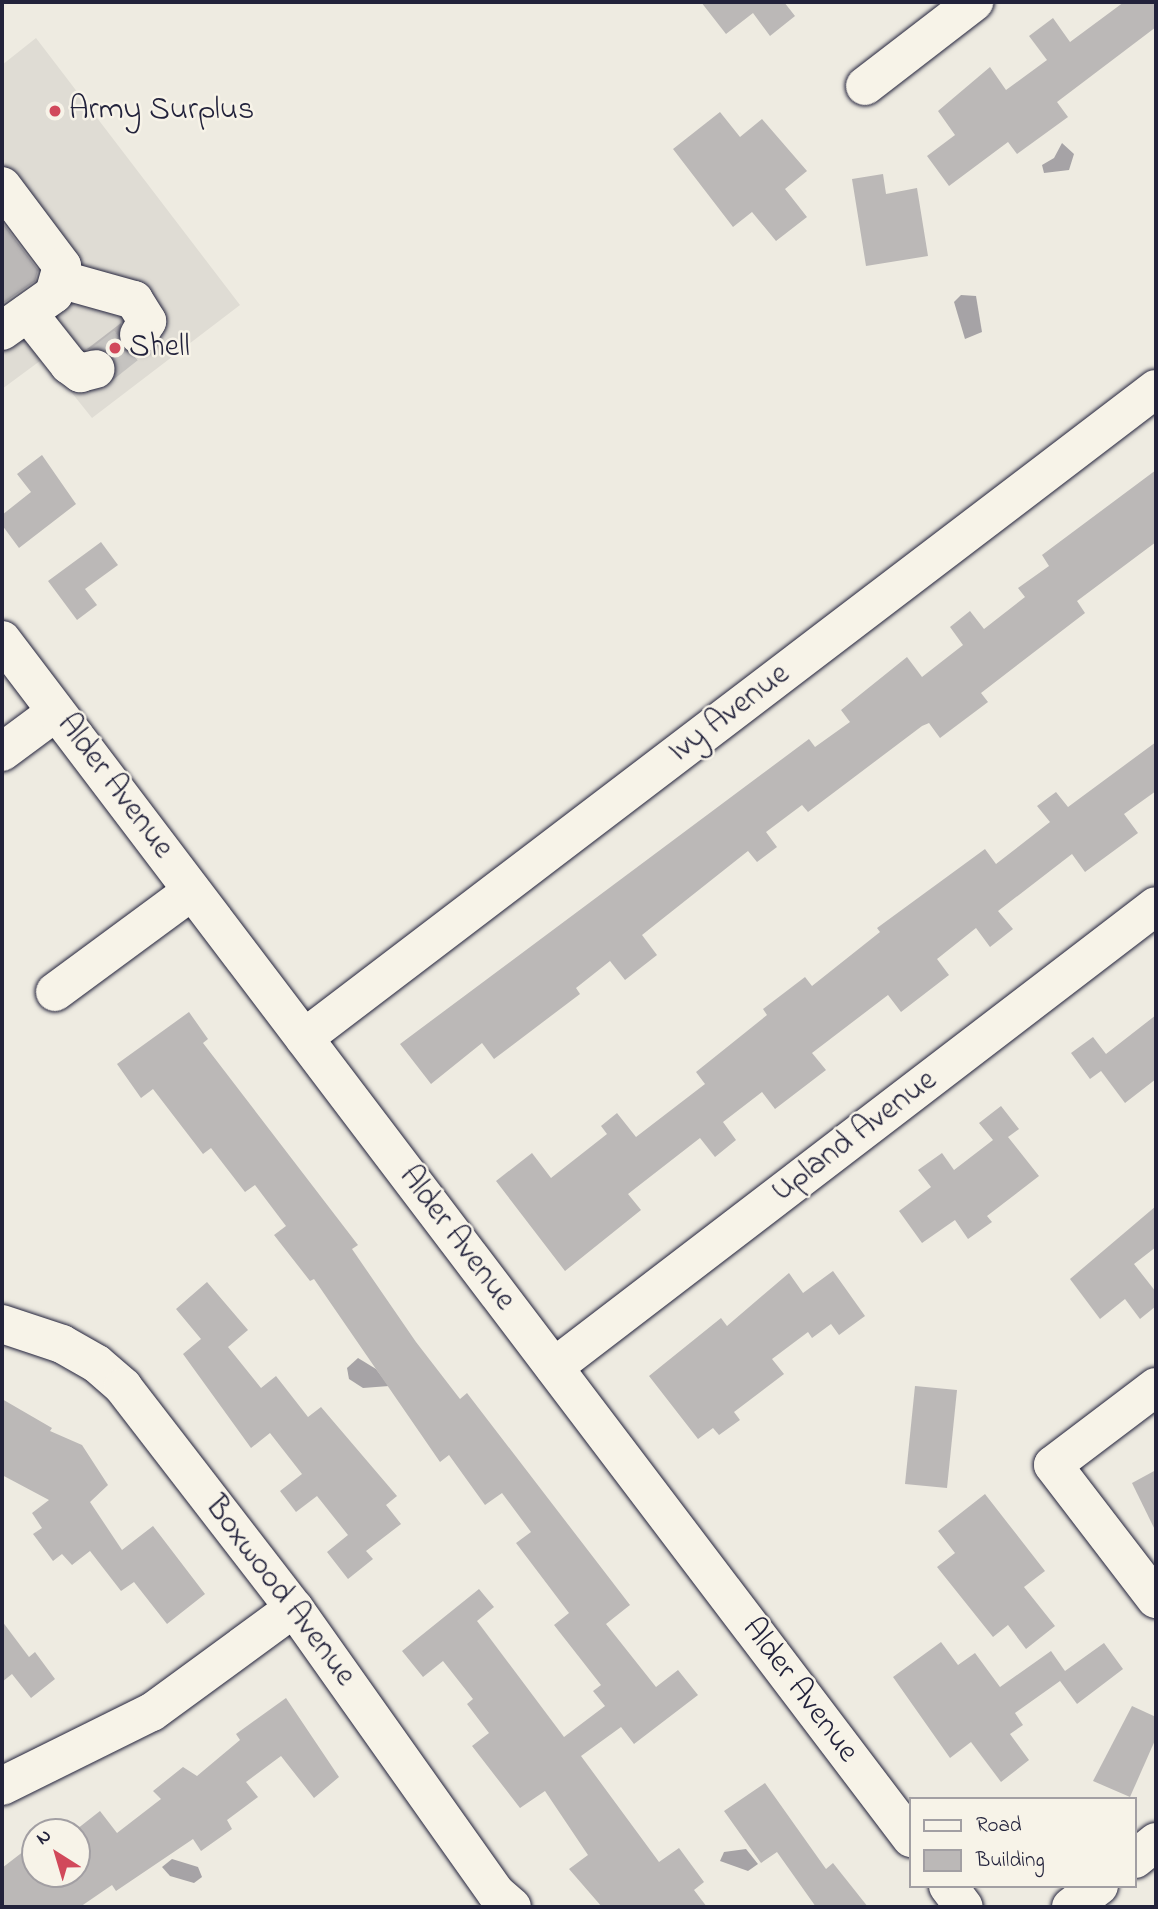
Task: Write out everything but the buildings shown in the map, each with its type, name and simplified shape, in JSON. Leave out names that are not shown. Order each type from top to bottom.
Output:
[{"type":"street","points":[[864,86],[974,2]]},
{"type":"street","points":[[2,186],[62,266],[54,294],[15,322],[80,373],[96,369]]},
{"type":"street","points":[[59,279],[134,300],[147,321],[139,335]]},
{"type":"street","name":"Ivy Avenue","points":[[304,1038],[1156,389]]},
{"type":"street","name":"Alder Avenue","points":[[2,640],[909,1835]]},
{"type":"street","points":[[2,752],[57,712]]},
{"type":"street","points":[[55,992],[192,891]]},
{"type":"street","name":"Upland Avenue","points":[[554,1367],[1156,906]]},
{"type":"street","name":"Boxwood Avenue","points":[[4,1324],[62,1344],[97,1364],[123,1388],[294,1608],[495,1902]]},
{"type":"street","points":[[1156,1387],[1053,1465],[1156,1599]]},
{"type":"street","points":[[2,1786],[152,1712],[294,1608]]},
{"type":"street","points":[[1137,1856],[1156,1842]]},
{"type":"street","points":[[950,1888],[964,1907]]},
{"type":"street","points":[[1071,1907],[1096,1888]]},
{"type":"shaded area","points":[[36,38],[240,305],[92,418],[44,358],[2,389],[2,65]]},
{"type":"shaded area","points":[[1062,143],[1074,154],[1069,170],[1044,173],[1042,165],[1054,158]]},
{"type":"shaded area","points":[[961,295],[976,296],[982,332],[965,339],[954,302]]},
{"type":"shaded area","points":[[358,1358],[376,1369],[389,1386],[363,1388],[349,1379],[347,1368]]},
{"type":"shaded area","points":[[746,1849],[758,1864],[748,1871],[720,1861],[724,1852]]},
{"type":"shaded area","points":[[172,1859],[198,1867],[202,1877],[194,1883],[170,1876],[162,1867]]},
{"type":"tunnel","points":[[96,369],[139,335]]},
{"type":"place","name":"Army Surplus","points":[[55,111]]},
{"type":"place","name":"Shell","points":[[115,348]]}]
